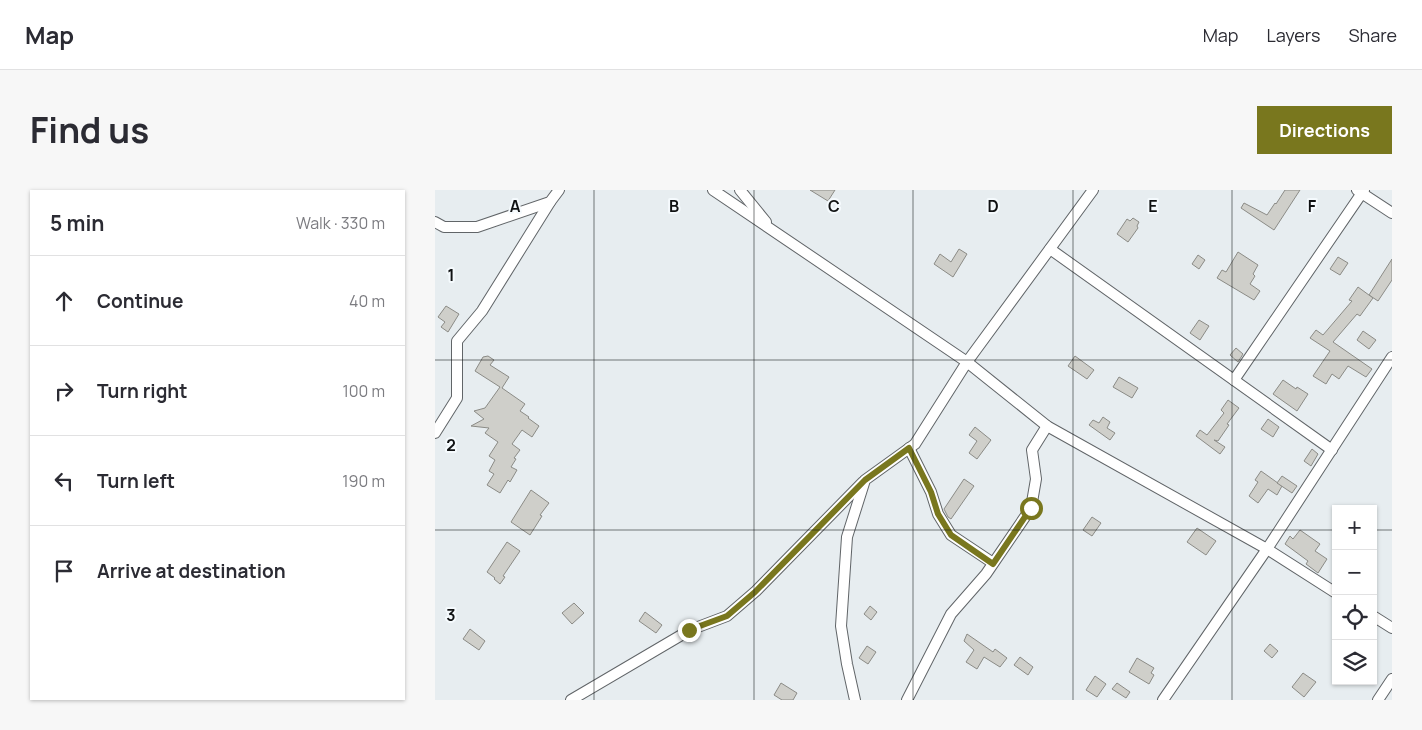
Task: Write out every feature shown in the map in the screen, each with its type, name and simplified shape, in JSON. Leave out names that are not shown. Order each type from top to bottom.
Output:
[{"type":"street","points":[[435,433],[457,398],[457,341],[482,311],[559,190]]},
{"type":"street","points":[[713,190],[967,362],[1047,426],[1267,549],[1332,590]]},
{"type":"street","points":[[740,190],[773,231]]},
{"type":"street","points":[[571,700],[689,630],[727,616],[755,592],[865,480],[915,444],[967,362],[1093,190]]},
{"type":"street","points":[[1234,380],[1361,191],[1392,213]]},
{"type":"street","points":[[435,222],[444,227],[477,227],[550,202]]},
{"type":"street","points":[[1049,249],[1332,450]]},
{"type":"street","points":[[1163,700],[1267,549],[1392,357]]},
{"type":"street","points":[[907,700],[951,614],[993,564],[1031,508],[1035,479],[1032,450],[1047,426]]},
{"type":"street","points":[[909,448],[931,492],[938,514],[951,535],[993,564]]},
{"type":"street","points":[[855,700],[841,626],[847,537],[865,480]]},
{"type":"street","points":[[1377,619],[1392,628]]},
{"type":"street","points":[[1378,700],[1392,679]]},
{"type":"building","points":[[810,190],[835,190],[828,201]]},
{"type":"building","points":[[1285,190],[1300,190],[1274,230],[1241,208],[1244,203],[1267,215]]},
{"type":"building","points":[[1133,218],[1139,222],[1138,228],[1128,242],[1117,234],[1127,219],[1130,221]]},
{"type":"building","points":[[959,249],[967,254],[953,277],[934,264],[940,254],[951,262]]},
{"type":"building","points":[[1238,252],[1258,265],[1253,274],[1255,276],[1250,284],[1260,291],[1254,300],[1217,278],[1222,270],[1226,272]]},
{"type":"building","points":[[1198,255],[1205,260],[1199,269],[1192,264]]},
{"type":"building","points":[[1338,257],[1348,263],[1340,275],[1330,269]]},
{"type":"building","points":[[1392,259],[1392,280],[1378,301],[1369,295]]},
{"type":"building","points":[[1358,287],[1373,298],[1360,316],[1357,314],[1333,342],[1372,369],[1366,377],[1348,366],[1339,379],[1332,374],[1326,384],[1313,376],[1330,351],[1310,338],[1316,330],[1323,335],[1352,301],[1349,300]]},
{"type":"building","points":[[446,306],[459,314],[448,332],[441,327],[445,322],[438,317]]},
{"type":"building","points":[[1199,320],[1209,326],[1200,340],[1190,333]]},
{"type":"building","points":[[1363,331],[1376,340],[1369,349],[1357,340]]},
{"type":"building","points":[[1236,348],[1243,354],[1238,362],[1230,355]]},
{"type":"building","points":[[488,356],[494,360],[490,365],[509,377],[502,388],[525,404],[520,411],[539,426],[532,437],[522,430],[512,444],[520,450],[514,458],[516,459],[511,467],[517,470],[510,482],[508,480],[500,493],[487,485],[494,474],[489,471],[495,460],[489,456],[498,442],[485,433],[489,428],[471,426],[484,419],[474,411],[485,408],[500,387],[475,371],[483,357]]},
{"type":"building","points":[[1075,356],[1094,370],[1087,379],[1068,366]]},
{"type":"building","points":[[1119,377],[1138,388],[1132,398],[1113,387]]},
{"type":"building","points":[[1283,380],[1296,389],[1297,387],[1308,394],[1297,411],[1273,394]]},
{"type":"building","points":[[1228,400],[1239,408],[1227,424],[1229,425],[1218,441],[1214,440],[1225,447],[1220,454],[1196,436],[1200,430],[1207,435],[1224,413],[1221,410]]},
{"type":"building","points":[[1103,417],[1110,422],[1107,428],[1115,433],[1110,440],[1089,425],[1093,420],[1099,423]]},
{"type":"building","points":[[1268,419],[1279,427],[1273,437],[1261,429]]},
{"type":"building","points":[[975,427],[991,440],[977,459],[969,453],[977,441],[969,435]]},
{"type":"building","points":[[1312,449],[1318,454],[1311,466],[1304,461]]},
{"type":"building","points":[[1261,471],[1282,486],[1277,495],[1268,489],[1258,503],[1249,496],[1258,482],[1255,480]]},
{"type":"building","points":[[1282,476],[1297,486],[1292,493],[1277,483]]},
{"type":"building","points":[[964,479],[974,486],[951,519],[944,509]]},
{"type":"building","points":[[531,490],[549,503],[540,515],[542,516],[530,535],[511,522]]},
{"type":"building","points":[[1092,517],[1101,523],[1092,536],[1083,530]]},
{"type":"building","points":[[1197,528],[1216,541],[1206,555],[1187,542]]},
{"type":"building","points":[[1300,530],[1320,544],[1315,551],[1327,559],[1318,573],[1306,564],[1308,561],[1285,544],[1290,536],[1293,539]]},
{"type":"building","points":[[507,542],[520,551],[503,576],[505,577],[500,584],[487,572]]},
{"type":"building","points":[[574,603],[584,613],[572,624],[562,613]]},
{"type":"building","points":[[870,606],[877,612],[871,620],[864,614]]},
{"type":"building","points":[[645,612],[662,625],[656,633],[639,621]]},
{"type":"building","points":[[470,629],[485,641],[479,650],[463,639]]},
{"type":"building","points":[[967,634],[993,652],[995,649],[1007,658],[1000,667],[984,657],[977,669],[966,662],[974,650],[964,641]]},
{"type":"building","points":[[1270,644],[1278,651],[1272,658],[1264,651]]},
{"type":"building","points":[[867,646],[876,652],[868,664],[859,658]]},
{"type":"building","points":[[1020,657],[1033,667],[1028,675],[1014,665]]},
{"type":"building","points":[[1137,658],[1154,668],[1151,673],[1154,675],[1149,684],[1129,672]]},
{"type":"building","points":[[1303,673],[1316,682],[1304,697],[1292,687]]},
{"type":"building","points":[[1095,676],[1106,684],[1097,697],[1086,690]]},
{"type":"building","points":[[781,683],[797,693],[793,700],[782,700],[774,695]]},
{"type":"building","points":[[1117,683],[1130,692],[1126,698],[1112,689]]},
{"type":"route","points":[[689,630],[727,616],[755,592],[865,480],[909,448],[931,492],[938,514],[951,535],[993,564],[1031,508]]}]
